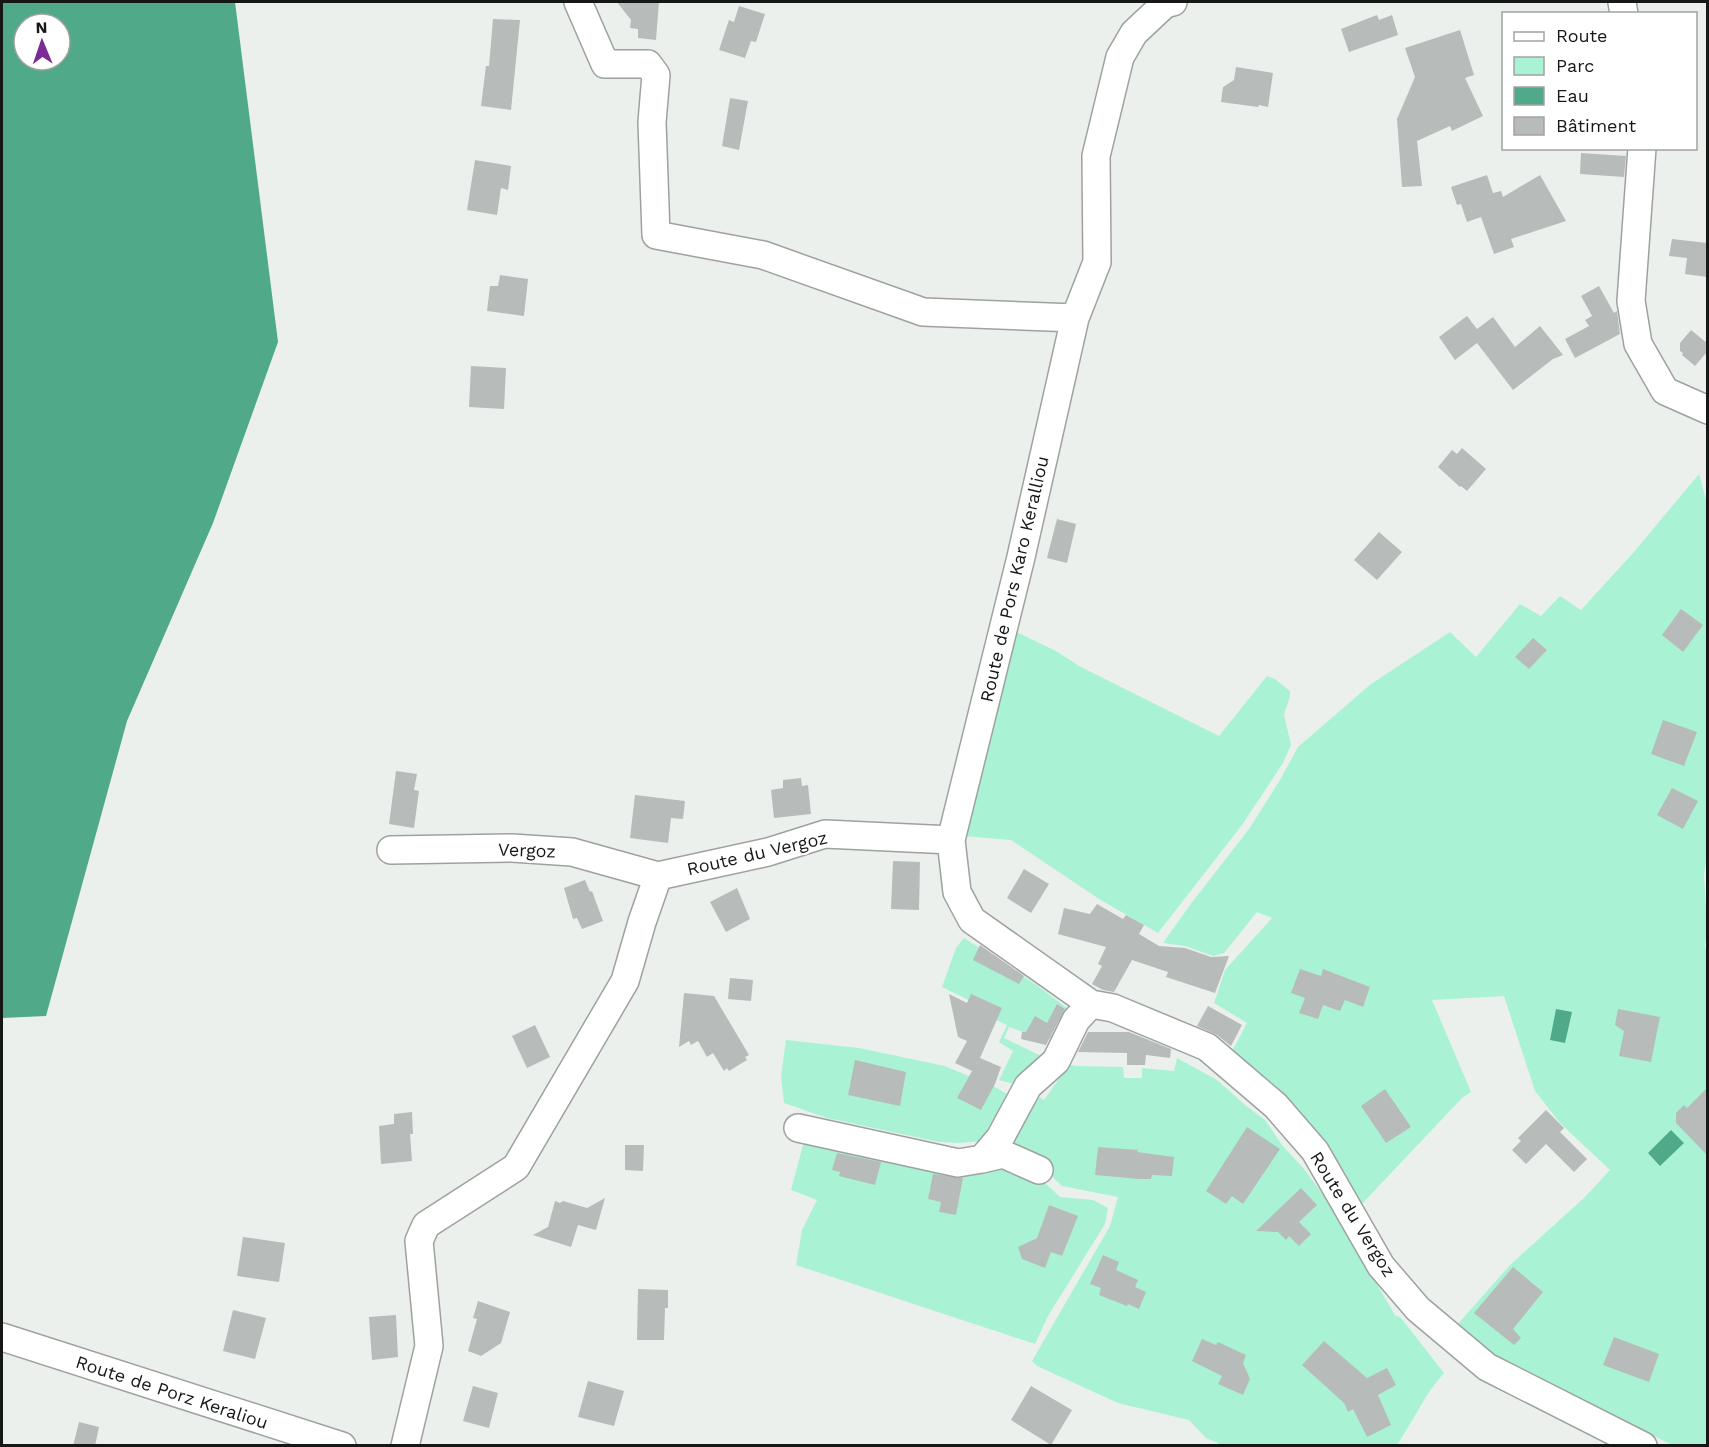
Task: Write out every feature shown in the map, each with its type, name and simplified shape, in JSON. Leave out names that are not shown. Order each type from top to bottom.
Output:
[{"type":"street","points":[[578,2],[605,64],[648,64],[656,75],[652,122],[656,235],[763,255],[923,312],[1075,318]]},
{"type":"street","name":"Route de Pors Karo Keralliou","points":[[951,840],[1021,557],[1075,318],[1097,262],[1095,156],[1120,57],[1134,33],[1165,4],[1173,2]]},
{"type":"street","points":[[1642,150],[1631,301],[1638,344],[1665,391],[1707,410]]},
{"type":"street","name":"Route du Vergoz","points":[[658,876],[768,852],[825,834],[951,840],[957,892],[972,920],[1091,1004],[1113,1008],[1207,1047],[1276,1106],[1315,1151],[1381,1266],[1418,1309],[1487,1367],[1643,1446]]},
{"type":"street","name":"Vergoz","points":[[391,850],[512,848],[572,852],[658,876]]},
{"type":"street","points":[[405,1446],[429,1346],[419,1240],[426,1225],[516,1167],[625,981],[658,876]]},
{"type":"street","points":[[982,1159],[1000,1138],[1028,1086],[1056,1061],[1076,1020],[1091,1004]]},
{"type":"street","points":[[798,1128],[958,1163],[1003,1154],[1039,1170]]},
{"type":"street","name":"Route de Porz Keraliou","points":[[2,1338],[342,1446]]},
{"type":"green space","points":[[1699,474],[1708,507],[1708,848],[1704,875],[1707,925],[1705,947],[1708,954],[1707,1445],[1672,1445],[1450,1333],[1510,1265],[1585,1197],[1610,1170],[1560,1123],[1535,1091],[1504,996],[1432,1000],[1471,1092],[1462,1098],[1358,1208],[1230,1055],[1247,1023],[1214,1003],[1225,970],[1272,918],[1257,912],[1224,953],[1213,956],[1185,946],[1163,943],[1249,829],[1298,747],[1371,684],[1450,632],[1476,657],[1520,604],[1541,616],[1560,596],[1581,610],[1633,553]]},
{"type":"green space","points":[[1008,628],[1219,736],[1267,676],[1275,679],[1290,691],[1284,715],[1291,745],[1283,763],[1242,825],[1158,933],[1099,899],[1011,840],[963,836]]},
{"type":"green space","points":[[964,938],[1035,984],[1075,1014],[1069,1026],[1054,1018],[1047,1031],[1062,1040],[1058,1044],[1031,1030],[1029,1034],[1009,1027],[1004,1038],[1043,1057],[1024,1087],[999,1080],[1013,1051],[999,1042],[1007,1025],[980,1013],[983,1007],[942,987],[956,948]]},
{"type":"green space","points":[[786,1040],[859,1048],[945,1066],[995,1087],[1014,1098],[981,1141],[939,1142],[827,1118],[784,1103],[781,1077]]},
{"type":"green space","points":[[1177,1058],[1217,1080],[1265,1120],[1282,1145],[1304,1169],[1329,1203],[1395,1315],[1401,1318],[1444,1373],[1431,1389],[1397,1445],[1218,1446],[1218,1443],[1206,1438],[1189,1420],[1118,1403],[1037,1366],[1032,1361],[1110,1226],[1118,1197],[1062,1186],[1039,1164],[1010,1150],[1011,1134],[1035,1094],[1044,1100],[1066,1069],[1063,1063],[1076,1066],[1123,1067],[1124,1078],[1142,1078],[1142,1068],[1174,1071]]},
{"type":"green space","points":[[804,1141],[988,1163],[1027,1170],[1060,1197],[1093,1200],[1108,1208],[1105,1224],[1048,1316],[1035,1344],[796,1265],[802,1230],[817,1200],[791,1190]]},
{"type":"water","points":[[2,2],[235,2],[278,342],[213,523],[127,721],[46,1016],[2,1018]]},
{"type":"water","points":[[1556,1009],[1572,1012],[1565,1043],[1550,1040]]},
{"type":"water","points":[[1671,1130],[1684,1143],[1660,1166],[1648,1153]]},
{"type":"building","points":[[617,2],[659,2],[656,40],[638,38],[638,29],[630,28],[631,20]]},
{"type":"building","points":[[739,6],[765,14],[756,42],[751,41],[745,58],[719,50],[729,20],[734,22]]},
{"type":"building","points":[[1377,15],[1379,20],[1392,15],[1398,35],[1349,52],[1341,29]]},
{"type":"building","points":[[493,19],[520,20],[511,110],[481,106],[486,66],[489,66]]},
{"type":"building","points":[[1460,30],[1474,75],[1465,78],[1483,116],[1452,131],[1450,126],[1417,141],[1422,186],[1402,187],[1397,119],[1415,77],[1405,48]]},
{"type":"building","points":[[1236,67],[1273,73],[1268,107],[1221,102],[1223,87],[1234,80]]},
{"type":"building","points":[[730,98],[748,101],[739,150],[722,146]]},
{"type":"building","points":[[1581,153],[1626,156],[1624,177],[1580,174]]},
{"type":"building","points":[[475,160],[511,166],[508,190],[501,188],[497,215],[467,210]]},
{"type":"building","points":[[1487,175],[1493,193],[1501,191],[1503,197],[1540,175],[1566,221],[1511,239],[1514,247],[1494,254],[1481,217],[1467,222],[1461,204],[1457,205],[1451,187]]},
{"type":"building","points":[[1672,239],[1707,243],[1707,277],[1685,274],[1687,258],[1669,256]]},
{"type":"building","points":[[500,275],[528,279],[524,316],[487,311],[490,286],[498,286]]},
{"type":"building","points":[[1599,286],[1614,313],[1617,311],[1620,334],[1575,358],[1565,339],[1589,326],[1585,320],[1592,316],[1581,296]]},
{"type":"building","points":[[1467,316],[1477,329],[1493,317],[1515,347],[1540,326],[1563,355],[1553,359],[1513,390],[1477,343],[1455,360],[1439,337]]},
{"type":"building","points":[[1691,330],[1707,343],[1707,352],[1695,366],[1680,351],[1680,343]]},
{"type":"building","points":[[471,366],[506,368],[504,409],[469,407]]},
{"type":"building","points":[[1462,448],[1486,469],[1467,491],[1438,467],[1452,450],[1457,454]]},
{"type":"building","points":[[1057,519],[1076,524],[1067,563],[1047,558]]},
{"type":"building","points":[[1379,532],[1402,552],[1377,580],[1354,560]]},
{"type":"building","points":[[1681,609],[1703,625],[1683,652],[1662,635]]},
{"type":"building","points":[[1533,638],[1547,650],[1529,669],[1515,657]]},
{"type":"building","points":[[1663,720],[1697,732],[1684,766],[1651,754]]},
{"type":"building","points":[[396,771],[417,774],[414,790],[419,791],[414,828],[389,824]]},
{"type":"building","points":[[801,778],[802,786],[808,785],[811,814],[774,818],[771,790],[783,788],[783,780]]},
{"type":"building","points":[[1672,788],[1698,801],[1683,829],[1657,815]]},
{"type":"building","points":[[635,795],[685,801],[683,819],[671,818],[668,843],[630,838]]},
{"type":"building","points":[[893,861],[920,862],[919,910],[891,909]]},
{"type":"building","points":[[1024,869],[1049,884],[1031,913],[1007,898]]},
{"type":"building","points":[[585,880],[590,892],[592,891],[603,921],[582,929],[577,918],[573,919],[564,888]]},
{"type":"building","points":[[737,888],[750,919],[726,932],[710,902]]},
{"type":"building","points":[[1097,904],[1123,919],[1126,915],[1144,925],[1139,934],[1159,946],[1185,948],[1211,957],[1229,956],[1215,993],[1166,977],[1168,972],[1132,960],[1114,992],[1103,990],[1092,984],[1102,966],[1098,964],[1106,947],[1058,934],[1064,908],[1090,914]]},
{"type":"building","points":[[980,945],[1024,976],[1019,984],[973,960]]},
{"type":"building","points":[[1300,969],[1321,976],[1323,969],[1370,987],[1363,1007],[1345,1000],[1340,1011],[1323,1005],[1318,1019],[1299,1013],[1305,998],[1291,993]]},
{"type":"building","points":[[730,978],[753,980],[751,1001],[728,999]]},
{"type":"building","points":[[684,993],[714,996],[749,1055],[745,1057],[747,1060],[729,1071],[727,1068],[724,1071],[713,1053],[707,1057],[698,1041],[691,1045],[689,1041],[679,1047]]},
{"type":"building","points":[[949,994],[967,1003],[971,994],[1002,1008],[980,1058],[1001,1067],[981,1110],[957,1098],[972,1071],[955,1063],[967,1041],[958,1037]]},
{"type":"building","points":[[1057,1004],[1065,1009],[1046,1045],[1021,1039],[1022,1032],[1026,1032],[1035,1016],[1047,1023]]},
{"type":"building","points":[[1208,1006],[1242,1025],[1231,1046],[1217,1035],[1197,1026]]},
{"type":"building","points":[[1618,1009],[1660,1017],[1651,1062],[1619,1056],[1624,1031],[1615,1025]]},
{"type":"building","points":[[535,1025],[550,1057],[527,1068],[512,1036]]},
{"type":"building","points":[[1088,1032],[1129,1032],[1171,1049],[1170,1058],[1146,1055],[1145,1065],[1127,1065],[1127,1053],[1078,1052]]},
{"type":"building","points":[[855,1060],[906,1072],[900,1106],[848,1095]]},
{"type":"building","points":[[1707,1088],[1707,1155],[1676,1123],[1676,1113],[1684,1105],[1687,1108]]},
{"type":"building","points":[[1385,1089],[1411,1127],[1386,1143],[1361,1106]]},
{"type":"building","points":[[1546,1110],[1564,1128],[1560,1132],[1587,1159],[1574,1172],[1546,1144],[1526,1164],[1512,1150],[1521,1141],[1518,1138]]},
{"type":"building","points":[[412,1112],[413,1134],[410,1134],[412,1161],[381,1164],[379,1126],[394,1124],[394,1114]]},
{"type":"building","points":[[1247,1127],[1280,1149],[1243,1204],[1232,1196],[1226,1204],[1206,1191]]},
{"type":"building","points":[[625,1145],[644,1145],[643,1171],[625,1170]]},
{"type":"building","points":[[1098,1147],[1138,1150],[1137,1152],[1174,1157],[1172,1176],[1152,1175],[1151,1179],[1139,1179],[1095,1175]]},
{"type":"building","points":[[837,1153],[881,1162],[875,1185],[839,1176],[840,1172],[832,1170]]},
{"type":"building","points":[[933,1174],[963,1178],[956,1215],[939,1212],[941,1202],[928,1199]]},
{"type":"building","points":[[1301,1188],[1317,1205],[1299,1222],[1311,1234],[1299,1246],[1289,1236],[1286,1240],[1278,1232],[1256,1231]]},
{"type":"building","points":[[605,1198],[596,1230],[578,1225],[571,1247],[533,1235],[548,1227],[555,1201],[587,1208]]},
{"type":"building","points":[[1049,1205],[1078,1216],[1062,1256],[1051,1252],[1045,1268],[1022,1259],[1018,1247],[1037,1238]]},
{"type":"building","points":[[243,1237],[285,1243],[279,1282],[237,1276]]},
{"type":"building","points":[[1103,1255],[1119,1262],[1116,1270],[1138,1280],[1135,1287],[1146,1292],[1139,1309],[1099,1295],[1101,1288],[1090,1284]]},
{"type":"building","points":[[1513,1267],[1543,1292],[1513,1329],[1521,1338],[1514,1345],[1474,1313]]},
{"type":"building","points":[[638,1289],[668,1290],[664,1340],[637,1340]]},
{"type":"building","points":[[478,1301],[510,1312],[501,1343],[481,1356],[468,1351],[477,1319],[473,1318]]},
{"type":"building","points":[[233,1310],[266,1318],[255,1359],[223,1351]]},
{"type":"building","points":[[396,1315],[398,1357],[372,1360],[369,1317]]},
{"type":"building","points":[[1614,1337],[1659,1354],[1649,1382],[1603,1365]]},
{"type":"building","points":[[1202,1339],[1216,1345],[1218,1342],[1246,1355],[1243,1363],[1250,1379],[1243,1395],[1218,1384],[1222,1376],[1192,1361]]},
{"type":"building","points":[[1324,1341],[1367,1378],[1387,1368],[1396,1385],[1378,1395],[1391,1425],[1367,1437],[1353,1409],[1348,1412],[1344,1403],[1302,1365]]},
{"type":"building","points":[[588,1381],[624,1391],[614,1426],[578,1417]]},
{"type":"building","points":[[473,1386],[498,1393],[489,1428],[463,1421]]},
{"type":"building","points":[[1031,1386],[1072,1410],[1051,1445],[1011,1420]]},
{"type":"building","points":[[79,1422],[99,1427],[95,1446],[73,1446]]}]
